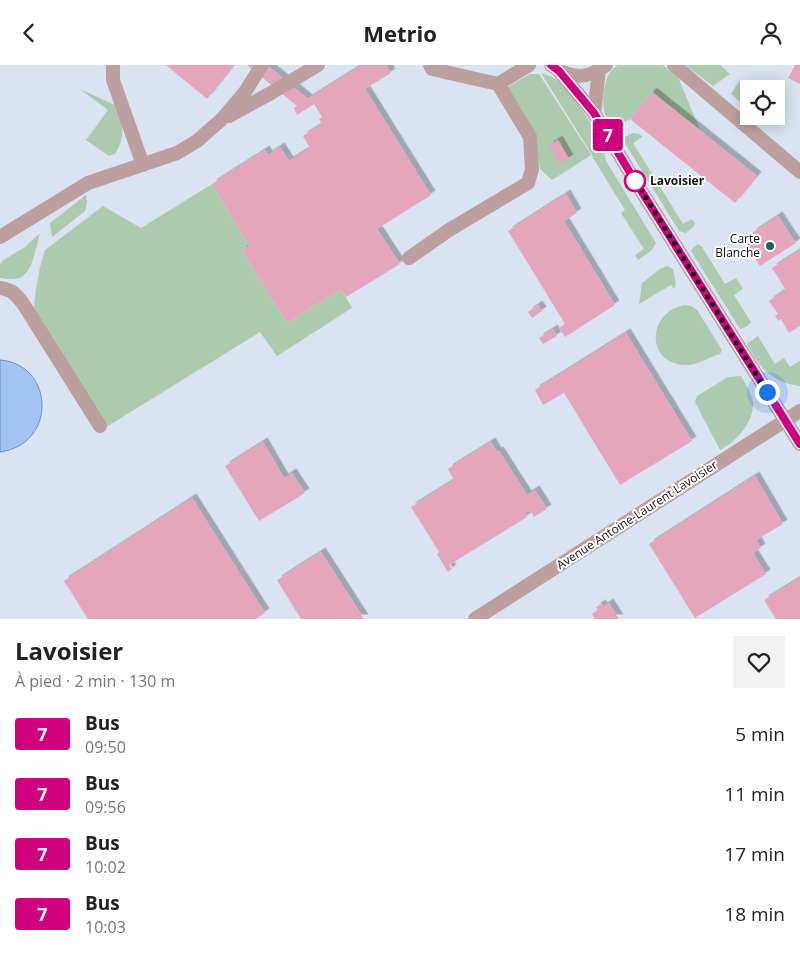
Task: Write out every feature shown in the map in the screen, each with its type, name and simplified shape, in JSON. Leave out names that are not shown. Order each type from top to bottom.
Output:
[{"type":"street","points":[[113,65],[113,80],[143,165]]},
{"type":"street","points":[[0,237],[88,183],[177,153],[197,141],[222,119],[245,92],[262,65]]},
{"type":"street","points":[[222,119],[318,65]]},
{"type":"street","points":[[430,65],[432,69],[498,84],[529,65]]},
{"type":"street","points":[[674,65],[800,172]]},
{"type":"street","points":[[555,68],[572,76],[586,75],[603,68]]},
{"type":"street","points":[[555,68],[594,113],[800,445]]},
{"type":"street","points":[[594,113],[603,68]]},
{"type":"street","points":[[409,258],[449,230],[528,183],[532,169],[530,137],[498,84]]},
{"type":"street","points":[[0,288],[8,289],[15,293],[24,305],[100,426]]},
{"type":"street","name":"Avenue Antoine-Laurent Lavoisier","points":[[475,619],[800,411]]},
{"type":"shaded area","points":[[0,65],[800,65],[800,619],[0,619]]},
{"type":"green space","points":[[618,65],[662,65],[678,77],[700,130],[652,92],[630,119],[618,127],[612,124],[607,119],[603,96],[609,74]]},
{"type":"green space","points":[[685,65],[720,65],[730,74],[713,86]]},
{"type":"green space","points":[[541,73],[558,81],[571,94],[601,138],[606,161],[656,243],[651,251],[638,260],[635,255],[644,249],[621,213],[625,210]]},
{"type":"green space","points":[[530,74],[539,74],[591,155],[552,180],[540,169],[535,139],[504,89]]},
{"type":"green space","points":[[739,81],[740,102],[731,94]]},
{"type":"green space","points":[[80,89],[115,105],[120,118],[122,135],[115,154],[109,156],[86,140],[108,110]]},
{"type":"green space","points":[[633,133],[640,134],[642,137],[633,143],[683,224],[692,219],[695,223],[686,233],[679,231],[623,140]]},
{"type":"green space","points":[[212,184],[249,246],[242,251],[287,323],[341,289],[352,308],[277,356],[260,332],[108,426],[38,322],[34,307],[40,267],[45,250],[103,206],[141,228]]},
{"type":"green space","points":[[86,195],[85,211],[52,237],[50,223]]},
{"type":"green space","points":[[40,233],[27,272],[19,278],[0,278],[0,264],[2,261],[25,247]]},
{"type":"green space","points":[[698,244],[702,247],[725,284],[736,278],[743,289],[734,295],[751,322],[746,327],[740,329],[691,251]]},
{"type":"green space","points":[[667,266],[673,269],[676,284],[674,289],[671,285],[639,304],[642,283]]},
{"type":"green space","points":[[686,305],[697,310],[722,350],[720,354],[695,364],[687,365],[673,363],[663,356],[658,347],[656,337],[658,326],[664,316],[673,309]]},
{"type":"green space","points":[[758,336],[775,364],[784,358],[790,367],[800,361],[800,386],[774,377],[756,360],[747,344]]},
{"type":"green space","points":[[741,376],[753,402],[751,417],[738,436],[720,450],[695,402],[697,396],[728,377]]},
{"type":"water","points":[[0,360],[18,365],[31,375],[39,389],[42,404],[40,420],[32,435],[19,446],[0,452]]},
{"type":"building","points":[[166,65],[234,65],[207,99]]},
{"type":"building","points":[[247,65],[267,65],[308,99],[362,65],[386,65],[391,73],[365,89],[431,195],[377,229],[400,264],[346,297],[341,289],[287,323],[242,251],[249,246],[212,184],[265,150],[268,155],[280,147],[289,161],[310,148],[303,136],[322,124],[319,119],[322,117],[314,104],[297,115],[294,108],[297,106]]},
{"type":"building","points":[[795,65],[800,65],[800,84],[788,78]]},
{"type":"building","points":[[652,92],[757,176],[735,203],[630,119]]},
{"type":"building","points":[[558,140],[569,159],[560,164],[549,146]]},
{"type":"building","points":[[566,194],[577,213],[564,221],[615,305],[565,337],[559,328],[565,324],[508,231]]},
{"type":"building","points":[[778,216],[796,243],[760,266],[746,243],[754,237],[752,233]]},
{"type":"building","points":[[800,250],[800,326],[789,333],[781,319],[778,321],[775,316],[778,314],[769,301],[786,290],[772,268]]},
{"type":"building","points":[[538,305],[542,311],[532,318],[528,312]]},
{"type":"building","points":[[553,329],[557,336],[543,344],[539,338]]},
{"type":"building","points":[[626,333],[692,441],[620,485],[564,393],[543,405],[535,390]]},
{"type":"building","points":[[263,442],[284,478],[292,473],[305,493],[259,521],[225,466]]},
{"type":"building","points":[[491,442],[497,452],[499,451],[527,495],[535,490],[547,509],[534,517],[530,510],[525,513],[527,517],[449,565],[452,569],[448,572],[437,554],[439,552],[411,507],[454,480],[448,469]]},
{"type":"building","points":[[755,476],[783,524],[756,540],[761,548],[753,553],[766,574],[695,618],[649,544]]},
{"type":"building","points":[[192,498],[265,613],[256,619],[88,619],[64,581]]},
{"type":"building","points":[[321,552],[364,619],[301,619],[277,580]]},
{"type":"building","points":[[800,578],[800,619],[776,619],[764,600]]},
{"type":"building","points":[[609,603],[619,619],[595,619],[592,614],[598,610],[596,607],[601,604],[603,607]]},
{"type":"bus line","name":"7","points":[[551,65],[559,71],[594,113],[800,444]]},
{"type":"place","name":"Lavoisier","points":[[635,181]]},
{"type":"place","name":"Carte Blanche","points":[[770,246]]},
{"type":"route","points":[[635,181],[631,174],[767,392]]}]
